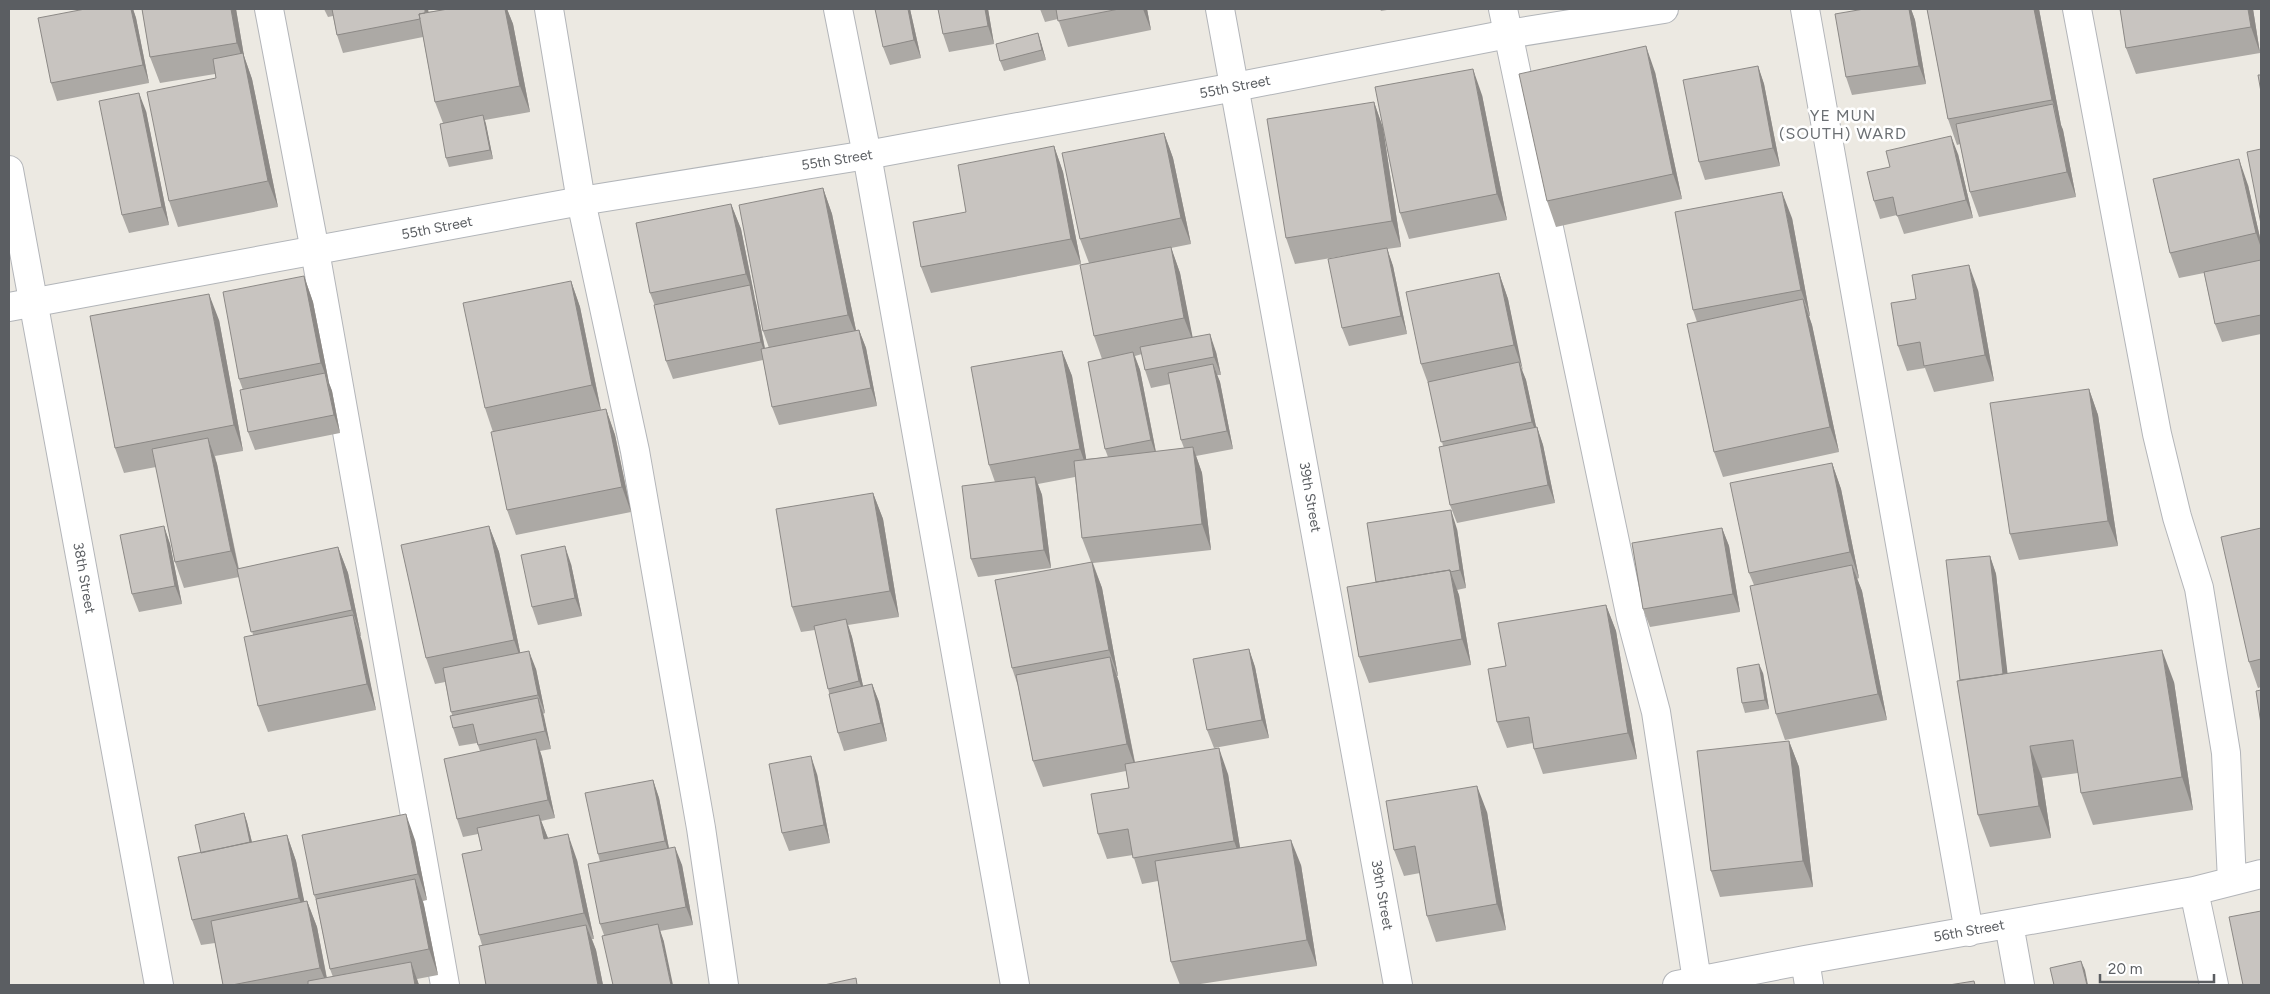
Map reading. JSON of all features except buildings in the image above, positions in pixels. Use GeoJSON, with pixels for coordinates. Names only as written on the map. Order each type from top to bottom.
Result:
{"type":"FeatureCollection","features":[{"type":"Feature","properties":{"kind":"street"},"geometry":{"type":"LineString","coordinates":[[269,9],[315,251],[445,985]]}},
{"type":"Feature","properties":{"kind":"street"},"geometry":{"type":"LineString","coordinates":[[548,9],[581,201],[634,451],[701,828],[724,985]]}},
{"type":"Feature","properties":{"kind":"street"},"geometry":{"type":"LineString","coordinates":[[838,9],[867,155],[1015,985]]}},
{"type":"Feature","properties":{"kind":"street","name":"39th Street"},"geometry":{"type":"LineString","coordinates":[[1220,9],[1398,985]]}},
{"type":"Feature","properties":{"kind":"street","name":"55th Street"},"geometry":{"type":"LineString","coordinates":[[21,305],[581,201],[867,155],[1235,88],[1505,21],[1664,9]]}},
{"type":"Feature","properties":{"kind":"street"},"geometry":{"type":"LineString","coordinates":[[1805,9],[1969,932]]}},
{"type":"Feature","properties":{"kind":"street"},"geometry":{"type":"LineString","coordinates":[[2078,9],[2158,434],[2177,517],[2199,588],[2226,753],[2232,880]]}},
{"type":"Feature","properties":{"kind":"street"},"geometry":{"type":"LineString","coordinates":[[1505,21],[1631,618],[1656,712],[1687,983]]}},
{"type":"Feature","properties":{"kind":"street","name":"38th Street"},"geometry":{"type":"LineString","coordinates":[[9,170],[21,305],[159,985]]}},
{"type":"Feature","properties":{"kind":"street","name":"56th Street"},"geometry":{"type":"LineString","coordinates":[[1687,983],[1807,973],[1969,932],[2194,890],[2261,874]]}},
{"type":"Feature","properties":{"kind":"street"},"geometry":{"type":"LineString","coordinates":[[2194,890],[2214,985]]}},
{"type":"Feature","properties":{"kind":"street"},"geometry":{"type":"LineString","coordinates":[[2009,924],[2020,985]]}},
{"type":"Feature","properties":{"kind":"district","name":"YE MUN (SOUTH) WARD"},"geometry":{"type":"Point","coordinates":[1843,124]}}]}
